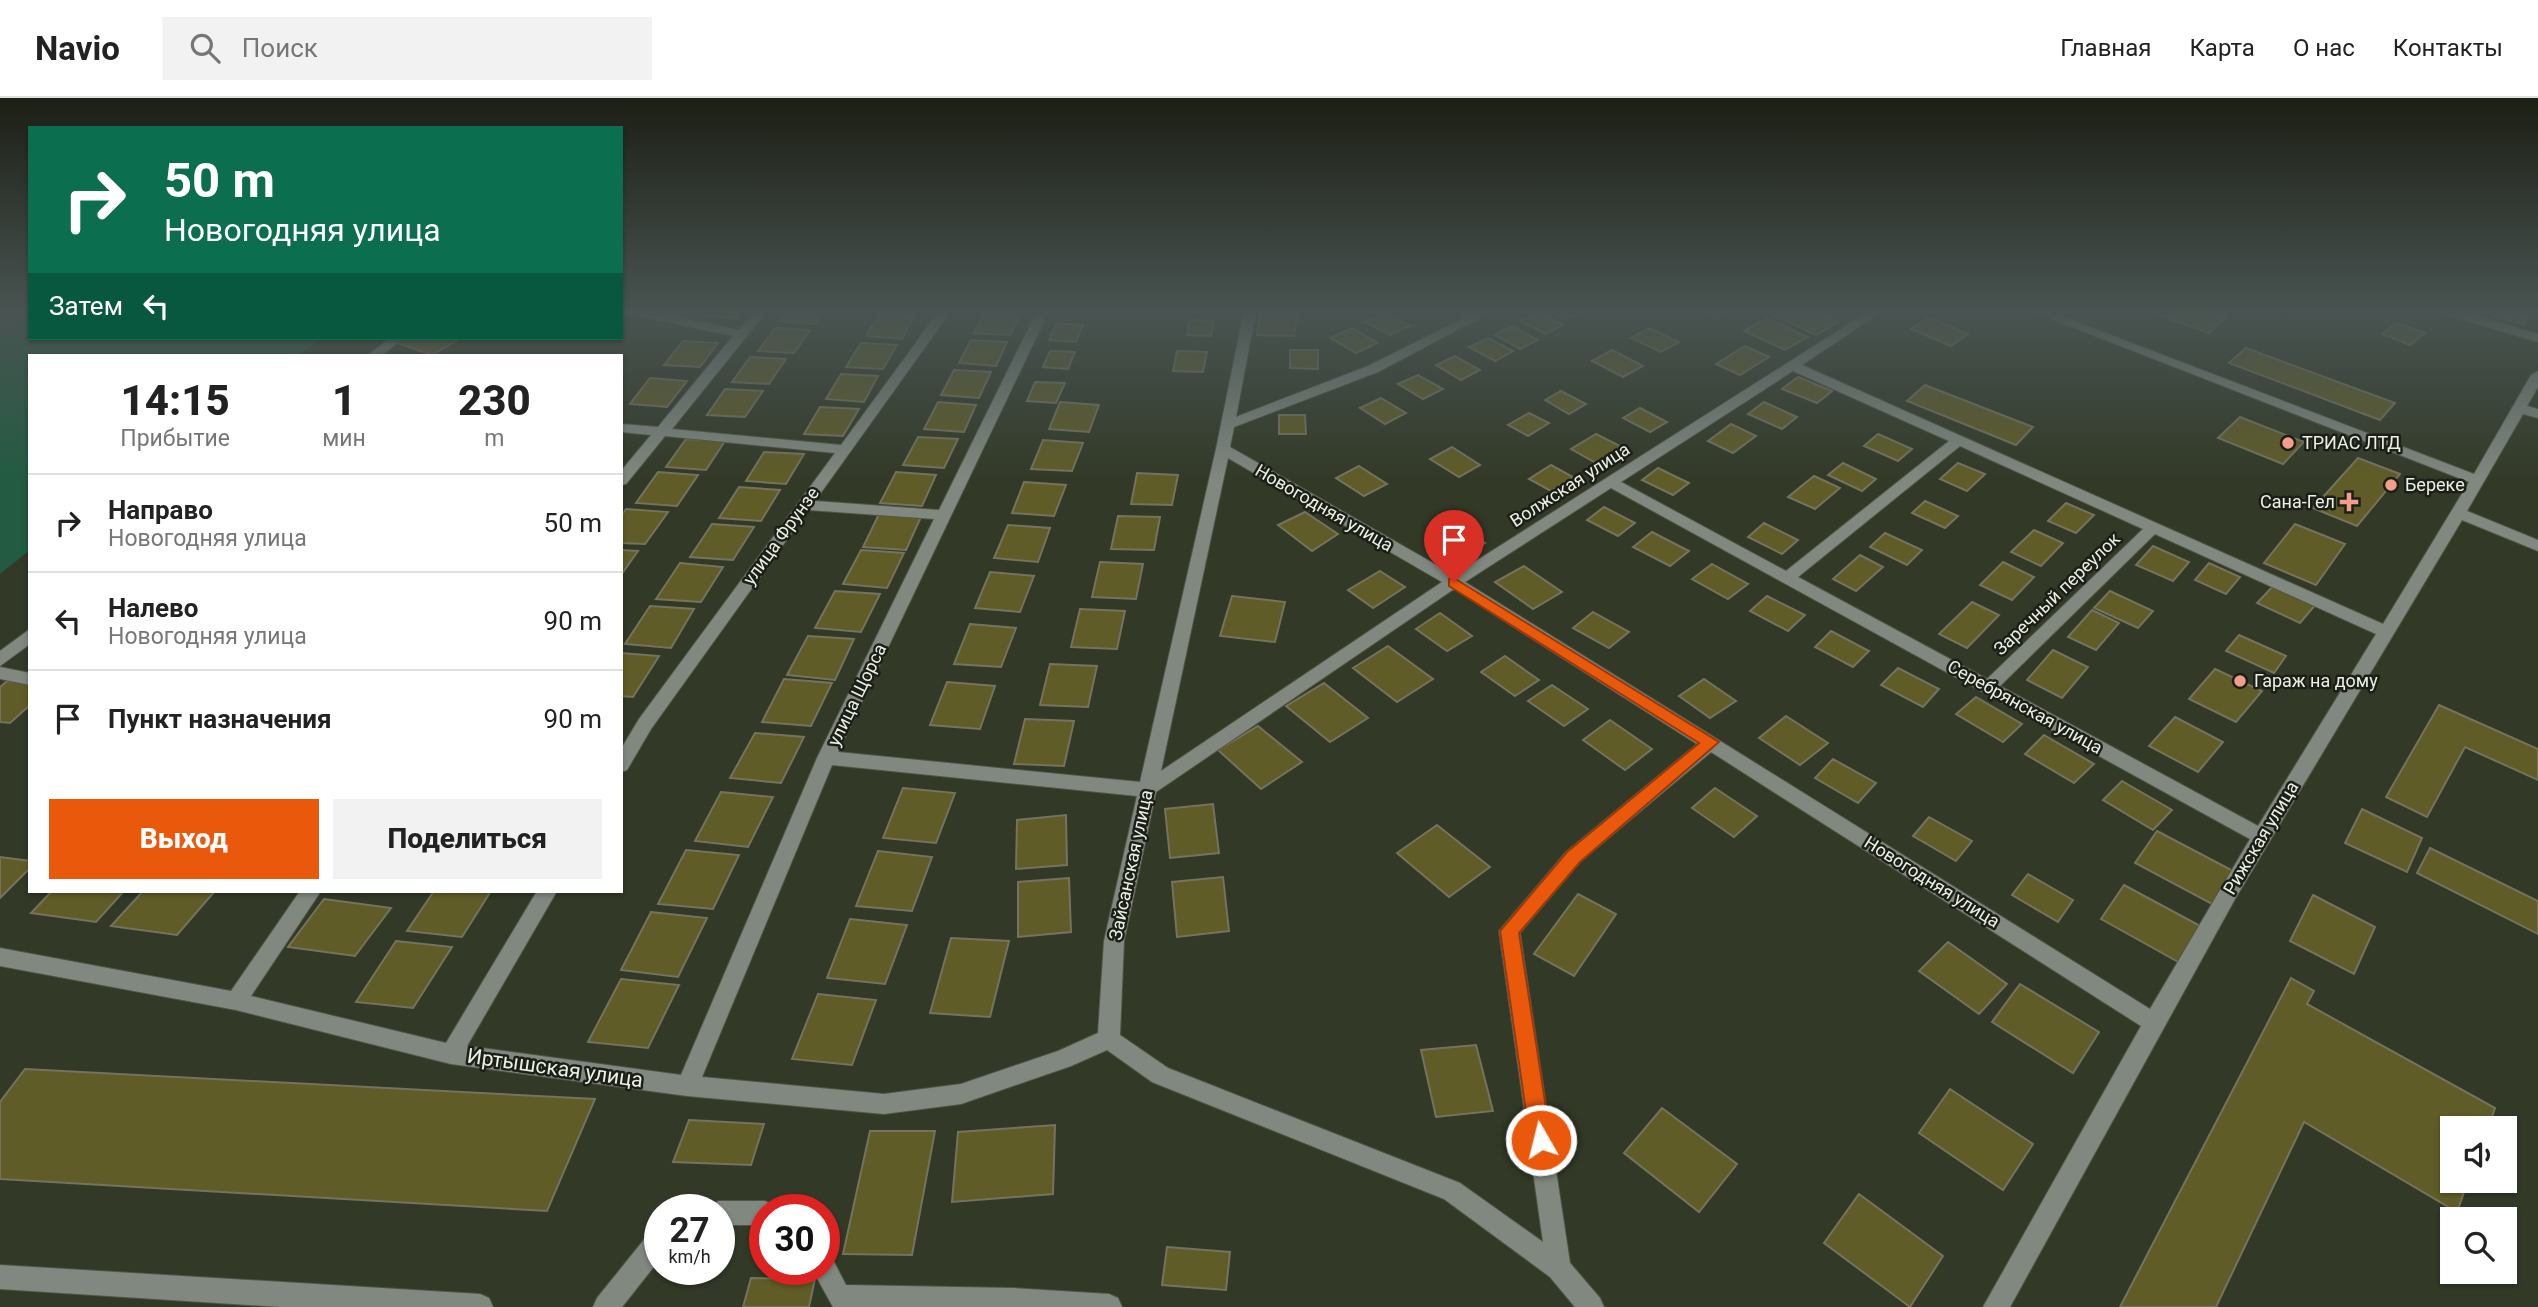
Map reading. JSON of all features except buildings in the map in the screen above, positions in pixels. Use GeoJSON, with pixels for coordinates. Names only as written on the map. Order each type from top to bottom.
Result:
{"type":"FeatureCollection","features":[{"type":"Feature","properties":{"kind":"street"},"geometry":{"type":"LineString","coordinates":[[623,479],[715,367]]}},
{"type":"Feature","properties":{"kind":"street","name":"улица Фрунзе"},"geometry":{"type":"LineString","coordinates":[[623,762],[645,724],[903,367]]}},
{"type":"Feature","properties":{"kind":"street","name":"улица Щорса"},"geometry":{"type":"LineString","coordinates":[[687,1086],[826,758],[1016,367]]}},
{"type":"Feature","properties":{"kind":"street","name":"Зайсанская улица"},"geometry":{"type":"LineString","coordinates":[[1109,1039],[1114,941],[1239,367]]}},
{"type":"Feature","properties":{"kind":"street"},"geometry":{"type":"LineString","coordinates":[[1227,425],[1376,367]]}},
{"type":"Feature","properties":{"kind":"street","name":"Волжская улица"},"geometry":{"type":"LineString","coordinates":[[1146,790],[1454,582],[1791,367]]}},
{"type":"Feature","properties":{"kind":"street"},"geometry":{"type":"LineString","coordinates":[[1796,367],[2384,631]]}},
{"type":"Feature","properties":{"kind":"street"},"geometry":{"type":"LineString","coordinates":[[2184,367],[2479,481]]}},
{"type":"Feature","properties":{"kind":"street","name":"Рижская улица"},"geometry":{"type":"LineString","coordinates":[[1996,1307],[2152,1022],[2384,631],[2479,481],[2529,411],[2538,375]]}},
{"type":"Feature","properties":{"kind":"street"},"geometry":{"type":"LineString","coordinates":[[623,428],[842,449]]}},
{"type":"Feature","properties":{"kind":"street"},"geometry":{"type":"LineString","coordinates":[[1787,578],[1959,440]]}},
{"type":"Feature","properties":{"kind":"street","name":"Новогодняя улица"},"geometry":{"type":"LineString","coordinates":[[1223,449],[1454,582],[2152,1022]]}},
{"type":"Feature","properties":{"kind":"street","name":"Серебрянская улица"},"geometry":{"type":"LineString","coordinates":[[1611,482],[2262,837]]}},
{"type":"Feature","properties":{"kind":"street"},"geometry":{"type":"LineString","coordinates":[[804,505],[944,515]]}},
{"type":"Feature","properties":{"kind":"street"},"geometry":{"type":"LineString","coordinates":[[2458,513],[2538,546]]}},
{"type":"Feature","properties":{"kind":"street","name":"Заречный переулок"},"geometry":{"type":"LineString","coordinates":[[1989,687],[2153,528]]}},
{"type":"Feature","properties":{"kind":"street"},"geometry":{"type":"LineString","coordinates":[[0,660],[28,637]]}},
{"type":"Feature","properties":{"kind":"street"},"geometry":{"type":"LineString","coordinates":[[0,673],[28,679]]}},
{"type":"Feature","properties":{"kind":"street"},"geometry":{"type":"LineString","coordinates":[[1559,1268],[1509,931],[1573,857],[1711,742]]}},
{"type":"Feature","properties":{"kind":"street"},"geometry":{"type":"LineString","coordinates":[[826,758],[1146,790]]}},
{"type":"Feature","properties":{"kind":"street"},"geometry":{"type":"LineString","coordinates":[[236,1001],[310,893]]}},
{"type":"Feature","properties":{"kind":"street"},"geometry":{"type":"LineString","coordinates":[[451,1054],[546,893]]}},
{"type":"Feature","properties":{"kind":"street","name":"Иртышская улица"},"geometry":{"type":"LineString","coordinates":[[0,957],[236,1001],[451,1054],[687,1086],[884,1104],[961,1094],[1063,1059],[1109,1039]]}},
{"type":"Feature","properties":{"kind":"street"},"geometry":{"type":"LineString","coordinates":[[1109,1039],[1160,1075],[1452,1191],[1559,1268],[1591,1307]]}},
{"type":"Feature","properties":{"kind":"street"},"geometry":{"type":"LineString","coordinates":[[606,1307],[644,1259]]}},
{"type":"Feature","properties":{"kind":"street"},"geometry":{"type":"LineString","coordinates":[[0,1277],[480,1307]]}},
{"type":"Feature","properties":{"kind":"street"},"geometry":{"type":"LineString","coordinates":[[833,1285],[839,1297],[1013,1301],[1109,1307]]}},
{"type":"Feature","properties":{"kind":"shaded area"},"geometry":{"type":"Polygon","coordinates":[[[0,367],[28,367],[28,552],[0,574],[0,367]]]}},
{"type":"Feature","properties":{"kind":"place","name":"ТРИАС ЛТД"},"geometry":{"type":"Point","coordinates":[2288,443]}},
{"type":"Feature","properties":{"kind":"place","name":"Береке"},"geometry":{"type":"Point","coordinates":[2391,485]}},
{"type":"Feature","properties":{"kind":"place","name":"Сана-Гел"},"geometry":{"type":"Point","coordinates":[2349,502]}},
{"type":"Feature","properties":{"kind":"place","name":"Гараж на дому"},"geometry":{"type":"Point","coordinates":[2240,681]}},
{"type":"Feature","properties":{"kind":"route"},"geometry":{"type":"LineString","coordinates":[[1454,582],[1711,742],[1573,857],[1509,931],[1541,1140]]}}]}
